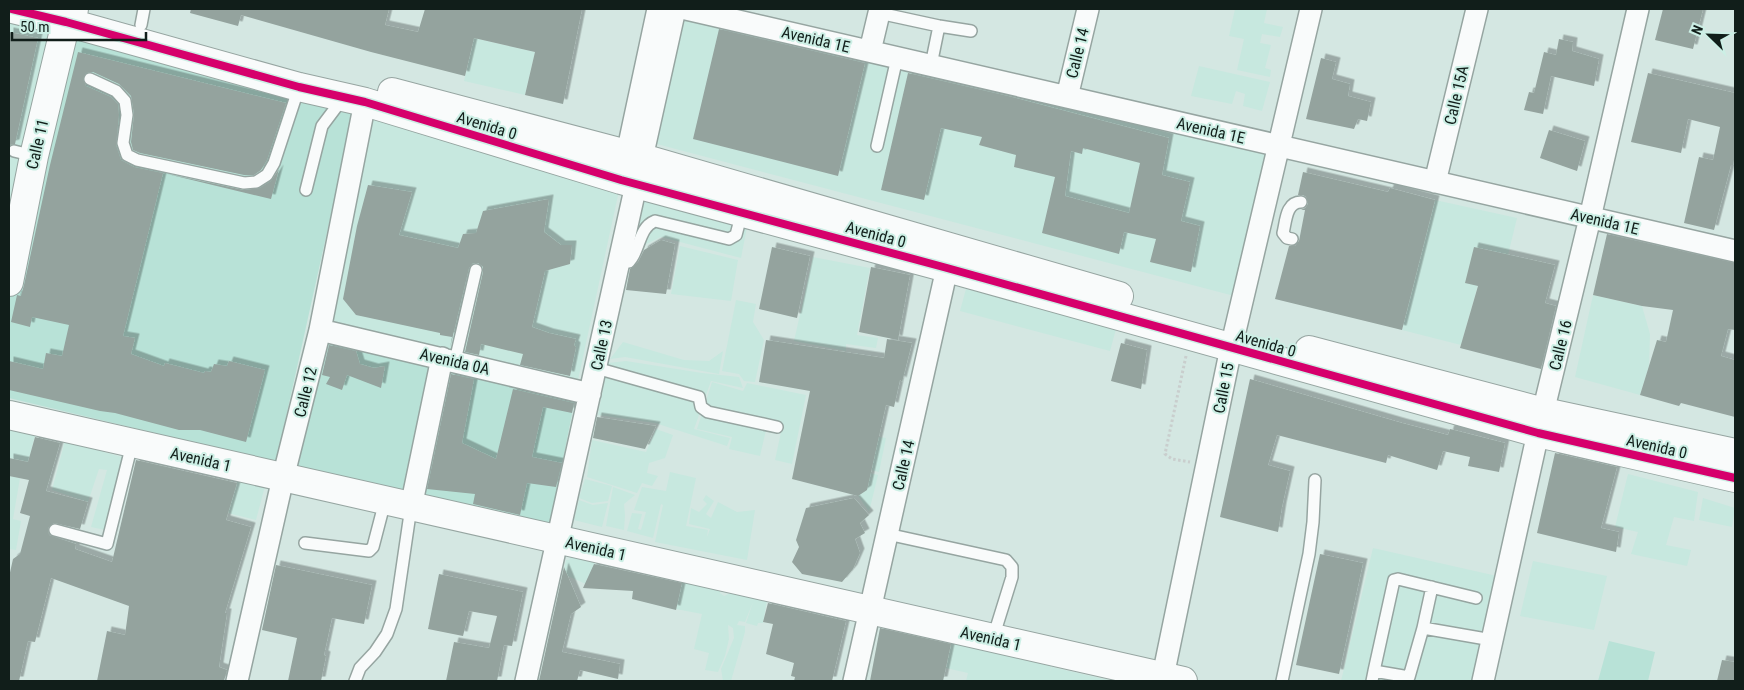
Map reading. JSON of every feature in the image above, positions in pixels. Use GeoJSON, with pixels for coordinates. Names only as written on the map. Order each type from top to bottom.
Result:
{"type":"FeatureCollection","features":[{"type":"Feature","properties":{"kind":"street","name":"Avenida 0"},"geometry":{"type":"LineString","coordinates":[[12,9],[143,17],[632,169],[742,212],[949,258],[1191,336],[1233,339]]}},
{"type":"Feature","properties":{"kind":"street","name":"Calle 13"},"geometry":{"type":"LineString","coordinates":[[526,681],[619,262],[658,9]]}},
{"type":"Feature","properties":{"kind":"street","name":"Calle 13"},"geometry":{"type":"LineString","coordinates":[[632,169],[675,9]]}},
{"type":"Feature","properties":{"kind":"street","name":"Avenida 1E"},"geometry":{"type":"LineString","coordinates":[[686,9],[1590,218],[1735,249]]}},
{"type":"Feature","properties":{"kind":"street","name":"Calle 14"},"geometry":{"type":"LineString","coordinates":[[1066,97],[1088,9]]}},
{"type":"Feature","properties":{"kind":"street","name":"Calle 15"},"geometry":{"type":"LineString","coordinates":[[1169,680],[1208,464],[1233,339],[1310,9]]}},
{"type":"Feature","properties":{"kind":"street","name":"Calle 15A"},"geometry":{"type":"LineString","coordinates":[[1435,182],[1477,9]]}},
{"type":"Feature","properties":{"kind":"street","name":"Calle 16"},"geometry":{"type":"LineString","coordinates":[[1483,681],[1638,9]]}},
{"type":"Feature","properties":{"kind":"street"},"geometry":{"type":"LineString","coordinates":[[870,52],[880,11]]}},
{"type":"Feature","properties":{"kind":"street","name":"Avenida 0"},"geometry":{"type":"LineString","coordinates":[[73,13],[299,86],[632,169],[1233,339],[1735,478]]}},
{"type":"Feature","properties":{"kind":"street","name":"Calle 11"},"geometry":{"type":"LineString","coordinates":[[9,282],[24,154],[73,13]]}},
{"type":"Feature","properties":{"kind":"street","name":"Calle 12"},"geometry":{"type":"LineString","coordinates":[[238,681],[283,478],[320,330],[354,99]]}},
{"type":"Feature","properties":{"kind":"street","name":"Calle 14"},"geometry":{"type":"LineString","coordinates":[[854,681],[949,258]]}},
{"type":"Feature","properties":{"kind":"street","name":"Avenida 0A"},"geometry":{"type":"LineString","coordinates":[[320,330],[590,394]]}},
{"type":"Feature","properties":{"kind":"street"},"geometry":{"type":"LineString","coordinates":[[411,507],[448,360]]}},
{"type":"Feature","properties":{"kind":"street","name":"Avenida 1"},"geometry":{"type":"LineString","coordinates":[[9,416],[870,610],[1169,680]]}},
{"type":"Feature","properties":{"kind":"street","name":"Avenida 0"},"geometry":{"type":"LineString","coordinates":[[1541,423],[1735,453]]}},
{"type":"Feature","properties":{"kind":"lane"},"geometry":{"type":"LineString","coordinates":[[880,11],[939,26],[971,31]]}},
{"type":"Feature","properties":{"kind":"lane"},"geometry":{"type":"LineString","coordinates":[[931,65],[939,26]]}},
{"type":"Feature","properties":{"kind":"lane"},"geometry":{"type":"LineString","coordinates":[[877,146],[897,58]]}},
{"type":"Feature","properties":{"kind":"lane"},"geometry":{"type":"LineString","coordinates":[[90,80],[116,91],[125,101],[127,115],[123,143],[127,155],[137,160],[244,183],[256,182],[267,175],[274,163],[299,86]]}},
{"type":"Feature","properties":{"kind":"lane"},"geometry":{"type":"LineString","coordinates":[[306,190],[322,126],[354,99]]}},
{"type":"Feature","properties":{"kind":"lane"},"geometry":{"type":"LineString","coordinates":[[1292,239],[1287,238],[1283,233],[1286,219],[1290,206],[1295,202],[1301,202]]}},
{"type":"Feature","properties":{"kind":"lane"},"geometry":{"type":"LineString","coordinates":[[619,262],[629,262],[649,223],[654,221],[729,239],[736,235],[742,212]]}},
{"type":"Feature","properties":{"kind":"lane"},"geometry":{"type":"LineString","coordinates":[[1263,214],[1286,219]]}},
{"type":"Feature","properties":{"kind":"lane"},"geometry":{"type":"LineString","coordinates":[[448,360],[476,270]]}},
{"type":"Feature","properties":{"kind":"lane"},"geometry":{"type":"LineString","coordinates":[[596,368],[699,398],[701,406],[708,412],[777,427]]}},
{"type":"Feature","properties":{"kind":"lane"},"geometry":{"type":"LineString","coordinates":[[55,530],[107,544],[132,444]]}},
{"type":"Feature","properties":{"kind":"lane"},"geometry":{"type":"LineString","coordinates":[[1282,681],[1309,554],[1315,480]]}},
{"type":"Feature","properties":{"kind":"lane"},"geometry":{"type":"LineString","coordinates":[[305,543],[369,551],[373,547],[385,501]]}},
{"type":"Feature","properties":{"kind":"lane"},"geometry":{"type":"LineString","coordinates":[[356,681],[360,668],[388,634],[396,609],[411,507]]}},
{"type":"Feature","properties":{"kind":"lane"},"geometry":{"type":"LineString","coordinates":[[887,534],[1006,560],[1012,567],[1012,576],[993,638]]}},
{"type":"Feature","properties":{"kind":"lane"},"geometry":{"type":"LineString","coordinates":[[1432,587],[1409,677],[1373,676],[1394,580],[1398,578],[1476,598]]}},
{"type":"Feature","properties":{"kind":"lane"},"geometry":{"type":"LineString","coordinates":[[1423,628],[1492,640]]}},
{"type":"Feature","properties":{"kind":"path"},"geometry":{"type":"LineString","coordinates":[[1191,336],[1165,454],[1172,459],[1208,464]]}},
{"type":"Feature","properties":{"kind":"shaded area"},"geometry":{"type":"Polygon","coordinates":[[[1235,9],[1267,9],[1264,23],[1283,27],[1280,37],[1262,34],[1260,43],[1271,45],[1265,68],[1271,70],[1270,77],[1237,70],[1244,39],[1229,36],[1235,9]]]}},
{"type":"Feature","properties":{"kind":"shaded area"},"geometry":{"type":"Polygon","coordinates":[[[682,15],[1269,153],[1238,297],[653,143],[682,15]]]}},
{"type":"Feature","properties":{"kind":"shaded area"},"geometry":{"type":"Polygon","coordinates":[[[9,21],[49,31],[9,220],[9,21]]]}},
{"type":"Feature","properties":{"kind":"shaded area"},"geometry":{"type":"Polygon","coordinates":[[[72,32],[355,106],[276,462],[9,398],[9,300],[72,32]]]}},
{"type":"Feature","properties":{"kind":"shaded area"},"geometry":{"type":"Polygon","coordinates":[[[474,38],[535,52],[525,95],[464,81],[474,38]]]}},
{"type":"Feature","properties":{"kind":"shaded area"},"geometry":{"type":"Polygon","coordinates":[[[1199,66],[1270,82],[1262,111],[1243,106],[1245,94],[1236,91],[1232,104],[1191,96],[1199,66]]]}},
{"type":"Feature","properties":{"kind":"shaded area"},"geometry":{"type":"Polygon","coordinates":[[[368,118],[620,186],[578,380],[320,322],[368,118]]]}},
{"type":"Feature","properties":{"kind":"shaded area"},"geometry":{"type":"Polygon","coordinates":[[[636,190],[749,217],[741,258],[661,237],[621,256],[636,190]]]}},
{"type":"Feature","properties":{"kind":"shaded area"},"geometry":{"type":"Polygon","coordinates":[[[1435,200],[1517,218],[1508,255],[1484,249],[1478,285],[1461,345],[1402,330],[1435,200]]]}},
{"type":"Feature","properties":{"kind":"shaded area"},"geometry":{"type":"Polygon","coordinates":[[[680,246],[738,260],[731,301],[671,294],[680,246]]]}},
{"type":"Feature","properties":{"kind":"shaded area"},"geometry":{"type":"Polygon","coordinates":[[[813,257],[870,268],[857,335],[878,338],[876,348],[846,344],[846,351],[794,341],[813,257]]]}},
{"type":"Feature","properties":{"kind":"shaded area"},"geometry":{"type":"Polygon","coordinates":[[[966,289],[1116,329],[1110,351],[960,311],[966,289]]]}},
{"type":"Feature","properties":{"kind":"shaded area"},"geometry":{"type":"Polygon","coordinates":[[[1593,295],[1642,306],[1650,334],[1649,366],[1640,395],[1575,377],[1593,295]]]}},
{"type":"Feature","properties":{"kind":"shaded area"},"geometry":{"type":"Polygon","coordinates":[[[736,300],[756,304],[753,322],[764,340],[755,382],[744,381],[739,374],[722,371],[736,300]]]}},
{"type":"Feature","properties":{"kind":"shaded area"},"geometry":{"type":"Polygon","coordinates":[[[319,336],[436,364],[409,496],[288,470],[319,336]]]}},
{"type":"Feature","properties":{"kind":"shaded area"},"geometry":{"type":"Polygon","coordinates":[[[623,342],[684,360],[709,361],[723,351],[719,374],[625,357],[610,359],[623,342]]]}},
{"type":"Feature","properties":{"kind":"shaded area"},"geometry":{"type":"Polygon","coordinates":[[[626,361],[739,377],[743,388],[711,381],[694,429],[730,438],[727,446],[655,423],[598,415],[608,363],[626,361]]]}},
{"type":"Feature","properties":{"kind":"shaded area"},"geometry":{"type":"Polygon","coordinates":[[[447,362],[576,394],[550,525],[419,498],[447,362]]]}},
{"type":"Feature","properties":{"kind":"shaded area"},"geometry":{"type":"Polygon","coordinates":[[[712,382],[743,391],[747,383],[806,395],[792,464],[775,460],[781,432],[766,430],[760,456],[729,449],[732,437],[697,429],[712,382]]]}},
{"type":"Feature","properties":{"kind":"shaded area"},"geometry":{"type":"Polygon","coordinates":[[[9,425],[36,432],[28,462],[9,458],[9,425]]]}},
{"type":"Feature","properties":{"kind":"shaded area"},"geometry":{"type":"Polygon","coordinates":[[[656,429],[673,435],[665,458],[649,463],[647,473],[658,476],[652,486],[642,483],[637,493],[587,477],[592,440],[646,452],[656,429]]]}},
{"type":"Feature","properties":{"kind":"shaded area"},"geometry":{"type":"Polygon","coordinates":[[[847,432],[886,438],[879,472],[842,463],[847,432]]]}},
{"type":"Feature","properties":{"kind":"shaded area"},"geometry":{"type":"Polygon","coordinates":[[[66,437],[105,447],[104,452],[125,458],[105,530],[91,527],[107,470],[99,469],[88,502],[52,490],[66,437]]]}},
{"type":"Feature","properties":{"kind":"shaded area"},"geometry":{"type":"Polygon","coordinates":[[[841,466],[878,475],[869,512],[857,494],[841,466]]]}},
{"type":"Feature","properties":{"kind":"shaded area"},"geometry":{"type":"Polygon","coordinates":[[[670,472],[696,478],[686,526],[708,530],[707,537],[710,529],[689,524],[691,508],[699,512],[707,504],[703,500],[706,495],[714,501],[706,514],[711,518],[718,502],[737,512],[755,510],[747,560],[655,542],[663,505],[661,504],[653,538],[627,531],[632,513],[642,514],[638,529],[641,530],[646,512],[634,510],[642,487],[666,491],[670,472]]]}},
{"type":"Feature","properties":{"kind":"shaded area"},"geometry":{"type":"Polygon","coordinates":[[[1628,474],[1698,492],[1694,521],[1674,517],[1666,545],[1691,550],[1687,566],[1631,554],[1638,532],[1615,527],[1628,474]]]}},
{"type":"Feature","properties":{"kind":"shaded area"},"geometry":{"type":"Polygon","coordinates":[[[9,476],[20,478],[13,519],[21,521],[16,550],[9,549],[9,476]]]}},
{"type":"Feature","properties":{"kind":"shaded area"},"geometry":{"type":"Polygon","coordinates":[[[238,479],[265,486],[256,520],[228,513],[238,479]]]}},
{"type":"Feature","properties":{"kind":"shaded area"},"geometry":{"type":"Polygon","coordinates":[[[585,479],[612,486],[608,501],[592,503],[579,498],[585,479]]]}},
{"type":"Feature","properties":{"kind":"shaded area"},"geometry":{"type":"Polygon","coordinates":[[[613,487],[635,495],[624,504],[624,530],[606,526],[613,487]]]}},
{"type":"Feature","properties":{"kind":"shaded area"},"geometry":{"type":"Polygon","coordinates":[[[1703,498],[1735,508],[1732,527],[1699,520],[1703,498]]]}},
{"type":"Feature","properties":{"kind":"shaded area"},"geometry":{"type":"Polygon","coordinates":[[[579,500],[593,505],[608,503],[602,527],[574,520],[579,500]]]}},
{"type":"Feature","properties":{"kind":"shaded area"},"geometry":{"type":"Polygon","coordinates":[[[1373,548],[1497,576],[1471,681],[1341,681],[1373,548]]]}},
{"type":"Feature","properties":{"kind":"shaded area"},"geometry":{"type":"Polygon","coordinates":[[[574,552],[596,560],[586,584],[563,574],[566,560],[569,560],[574,552]]]}},
{"type":"Feature","properties":{"kind":"shaded area"},"geometry":{"type":"Polygon","coordinates":[[[1533,561],[1607,576],[1594,630],[1520,616],[1533,561]]]}},
{"type":"Feature","properties":{"kind":"shaded area"},"geometry":{"type":"Polygon","coordinates":[[[682,582],[720,590],[720,593],[724,596],[731,593],[767,600],[763,623],[758,623],[757,626],[746,623],[753,602],[745,622],[739,621],[737,625],[745,626],[745,632],[731,681],[723,681],[721,669],[734,638],[733,628],[728,625],[729,639],[725,656],[718,672],[705,670],[709,653],[694,649],[702,614],[676,609],[682,582]]]}},
{"type":"Feature","properties":{"kind":"shaded area"},"geometry":{"type":"Polygon","coordinates":[[[952,639],[1052,664],[1050,671],[1052,667],[1112,681],[966,681],[968,673],[946,668],[952,639]]]}},
{"type":"Feature","properties":{"kind":"shaded area"},"geometry":{"type":"Polygon","coordinates":[[[1609,641],[1655,652],[1648,681],[1598,681],[1609,641]]]}},
{"type":"Feature","properties":{"kind":"building"},"geometry":{"type":"Polygon","coordinates":[[[191,9],[389,9],[385,25],[418,32],[425,9],[582,9],[563,104],[525,95],[535,52],[474,38],[465,76],[371,52],[241,15],[238,26],[190,13],[191,9]]]}},
{"type":"Feature","properties":{"kind":"building"},"geometry":{"type":"Polygon","coordinates":[[[1663,9],[1703,9],[1693,49],[1655,40],[1663,9]]]}},
{"type":"Feature","properties":{"kind":"building"},"geometry":{"type":"Polygon","coordinates":[[[719,29],[865,63],[838,176],[693,139],[719,29]]]}},
{"type":"Feature","properties":{"kind":"building"},"geometry":{"type":"Polygon","coordinates":[[[9,32],[38,38],[15,144],[10,145],[9,144],[9,32]]]}},
{"type":"Feature","properties":{"kind":"building"},"geometry":{"type":"Polygon","coordinates":[[[1559,39],[1573,42],[1572,51],[1599,59],[1594,86],[1551,76],[1543,114],[1524,110],[1529,92],[1534,93],[1544,52],[1556,55],[1559,39]]]}},
{"type":"Feature","properties":{"kind":"building"},"geometry":{"type":"Polygon","coordinates":[[[78,52],[286,103],[267,160],[261,170],[254,175],[244,175],[133,150],[131,142],[134,114],[131,96],[119,84],[93,72],[86,73],[83,79],[86,86],[111,97],[118,104],[119,115],[116,145],[121,160],[134,167],[163,173],[123,336],[135,338],[131,354],[164,366],[165,363],[204,373],[205,371],[211,372],[214,364],[227,366],[229,361],[265,370],[246,442],[200,430],[179,430],[115,413],[9,390],[9,361],[43,369],[46,353],[62,356],[69,325],[32,317],[30,327],[11,322],[17,295],[21,296],[24,285],[50,165],[78,52]]]}},
{"type":"Feature","properties":{"kind":"building"},"geometry":{"type":"Polygon","coordinates":[[[1321,58],[1336,62],[1332,79],[1350,84],[1348,96],[1371,102],[1367,121],[1358,119],[1354,129],[1306,119],[1321,58]]]}},
{"type":"Feature","properties":{"kind":"building"},"geometry":{"type":"Polygon","coordinates":[[[908,73],[1008,96],[1169,138],[1162,175],[1190,182],[1181,221],[1200,226],[1191,272],[1150,262],[1156,239],[1124,232],[1119,254],[1042,233],[1055,177],[1014,167],[1016,155],[979,145],[982,137],[941,128],[924,200],[881,190],[908,73]],[[1083,148],[1082,154],[1071,151],[1065,196],[1129,213],[1140,163],[1083,148]]]}},
{"type":"Feature","properties":{"kind":"building"},"geometry":{"type":"Polygon","coordinates":[[[1648,73],[1735,93],[1735,154],[1714,230],[1684,223],[1699,157],[1713,160],[1720,127],[1688,119],[1681,153],[1631,142],[1648,73]]]}},
{"type":"Feature","properties":{"kind":"building"},"geometry":{"type":"Polygon","coordinates":[[[1549,130],[1585,141],[1577,171],[1540,158],[1549,130]]]}},
{"type":"Feature","properties":{"kind":"building"},"geometry":{"type":"Polygon","coordinates":[[[279,169],[271,199],[165,173],[244,190],[260,188],[271,181],[279,169]]]}},
{"type":"Feature","properties":{"kind":"building"},"geometry":{"type":"Polygon","coordinates":[[[1303,172],[1388,192],[1390,188],[1435,200],[1402,330],[1275,299],[1289,246],[1295,246],[1299,241],[1305,210],[1301,210],[1308,204],[1306,197],[1298,195],[1303,172]]]}},
{"type":"Feature","properties":{"kind":"building"},"geometry":{"type":"Polygon","coordinates":[[[368,185],[412,192],[399,235],[458,248],[463,234],[476,233],[483,211],[549,199],[544,232],[561,245],[572,245],[570,264],[545,271],[532,327],[576,339],[570,376],[520,365],[523,354],[481,344],[479,355],[465,352],[483,272],[483,267],[478,263],[473,263],[469,268],[450,348],[452,337],[356,315],[343,299],[357,226],[368,185]]]}},
{"type":"Feature","properties":{"kind":"building"},"geometry":{"type":"Polygon","coordinates":[[[1607,234],[1735,263],[1735,330],[1728,329],[1721,356],[1735,360],[1735,417],[1681,403],[1679,406],[1640,395],[1657,340],[1666,342],[1673,310],[1642,306],[1593,295],[1607,234]]]}},
{"type":"Feature","properties":{"kind":"building"},"geometry":{"type":"Polygon","coordinates":[[[661,240],[675,244],[666,294],[626,290],[630,269],[638,262],[644,250],[661,240]]]}},
{"type":"Feature","properties":{"kind":"building"},"geometry":{"type":"Polygon","coordinates":[[[772,247],[810,256],[797,318],[759,309],[772,247]]]}},
{"type":"Feature","properties":{"kind":"building"},"geometry":{"type":"Polygon","coordinates":[[[1474,247],[1555,265],[1545,303],[1556,306],[1541,369],[1460,348],[1478,286],[1465,283],[1474,247]]]}},
{"type":"Feature","properties":{"kind":"building"},"geometry":{"type":"Polygon","coordinates":[[[871,267],[910,275],[898,340],[859,332],[871,267]]]}},
{"type":"Feature","properties":{"kind":"building"},"geometry":{"type":"Polygon","coordinates":[[[887,339],[912,343],[902,382],[900,380],[894,407],[886,405],[867,490],[858,496],[792,479],[810,391],[759,382],[766,340],[884,358],[887,339]]]}},
{"type":"Feature","properties":{"kind":"building"},"geometry":{"type":"Polygon","coordinates":[[[1121,343],[1147,350],[1141,389],[1111,381],[1121,343]]]}},
{"type":"Feature","properties":{"kind":"building"},"geometry":{"type":"Polygon","coordinates":[[[329,345],[356,351],[360,364],[374,368],[385,366],[381,388],[347,375],[342,390],[326,384],[330,377],[322,375],[329,345]]]}},
{"type":"Feature","properties":{"kind":"building"},"geometry":{"type":"Polygon","coordinates":[[[451,374],[474,379],[462,443],[496,459],[513,389],[574,403],[572,413],[543,407],[532,457],[562,463],[556,487],[527,483],[520,515],[473,504],[475,494],[427,489],[451,374]]]}},
{"type":"Feature","properties":{"kind":"building"},"geometry":{"type":"Polygon","coordinates":[[[1250,379],[1448,435],[1450,429],[1505,443],[1499,472],[1468,466],[1470,457],[1443,451],[1437,470],[1388,455],[1386,463],[1277,435],[1268,465],[1290,471],[1278,532],[1220,517],[1250,379]]]}},
{"type":"Feature","properties":{"kind":"building"},"geometry":{"type":"Polygon","coordinates":[[[597,417],[656,426],[645,449],[593,438],[597,417]]]}},
{"type":"Feature","properties":{"kind":"building"},"geometry":{"type":"Polygon","coordinates":[[[35,437],[60,443],[46,491],[88,502],[80,529],[54,523],[48,528],[49,535],[76,544],[75,549],[112,562],[136,460],[237,483],[226,520],[251,527],[225,613],[227,613],[219,667],[227,670],[224,681],[97,681],[107,631],[125,635],[129,606],[51,578],[35,642],[28,641],[19,681],[9,681],[9,577],[13,559],[20,554],[30,516],[20,513],[29,480],[9,476],[9,458],[28,462],[35,437]]]}},
{"type":"Feature","properties":{"kind":"building"},"geometry":{"type":"Polygon","coordinates":[[[1555,453],[1617,467],[1601,528],[1619,532],[1616,552],[1537,533],[1555,453]]]}},
{"type":"Feature","properties":{"kind":"building"},"geometry":{"type":"Polygon","coordinates":[[[854,498],[869,515],[860,523],[865,533],[855,539],[860,553],[853,569],[842,582],[802,574],[792,562],[799,547],[796,540],[806,508],[854,498]]]}},
{"type":"Feature","properties":{"kind":"building"},"geometry":{"type":"Polygon","coordinates":[[[1320,554],[1363,563],[1339,674],[1296,665],[1320,554]]]}},
{"type":"Feature","properties":{"kind":"building"},"geometry":{"type":"Polygon","coordinates":[[[594,564],[682,583],[676,610],[632,599],[633,591],[583,588],[594,564]]]}},
{"type":"Feature","properties":{"kind":"building"},"geometry":{"type":"Polygon","coordinates":[[[276,565],[372,585],[364,624],[332,618],[324,655],[326,656],[321,681],[288,681],[297,638],[262,630],[276,565]]]}},
{"type":"Feature","properties":{"kind":"building"},"geometry":{"type":"Polygon","coordinates":[[[564,567],[581,607],[571,614],[562,652],[620,664],[618,679],[580,670],[577,681],[539,681],[564,567]]]}},
{"type":"Feature","properties":{"kind":"building"},"geometry":{"type":"Polygon","coordinates":[[[439,574],[523,592],[512,646],[504,645],[497,681],[446,681],[454,642],[489,648],[497,616],[469,611],[463,636],[428,629],[439,574]]]}},
{"type":"Feature","properties":{"kind":"building"},"geometry":{"type":"Polygon","coordinates":[[[768,603],[846,621],[832,681],[794,681],[795,677],[791,676],[794,663],[766,654],[773,624],[763,622],[768,603]]]}},
{"type":"Feature","properties":{"kind":"building"},"geometry":{"type":"Polygon","coordinates":[[[880,628],[951,644],[943,681],[870,681],[880,628]]]}},
{"type":"Feature","properties":{"kind":"building"},"geometry":{"type":"Polygon","coordinates":[[[1722,660],[1735,662],[1735,681],[1717,681],[1722,660]]]}},
{"type":"Feature","properties":{"kind":"cycle path"},"geometry":{"type":"LineString","coordinates":[[12,9],[66,22],[299,87],[365,102],[621,180],[947,268],[1538,433],[1735,478]]}}]}
